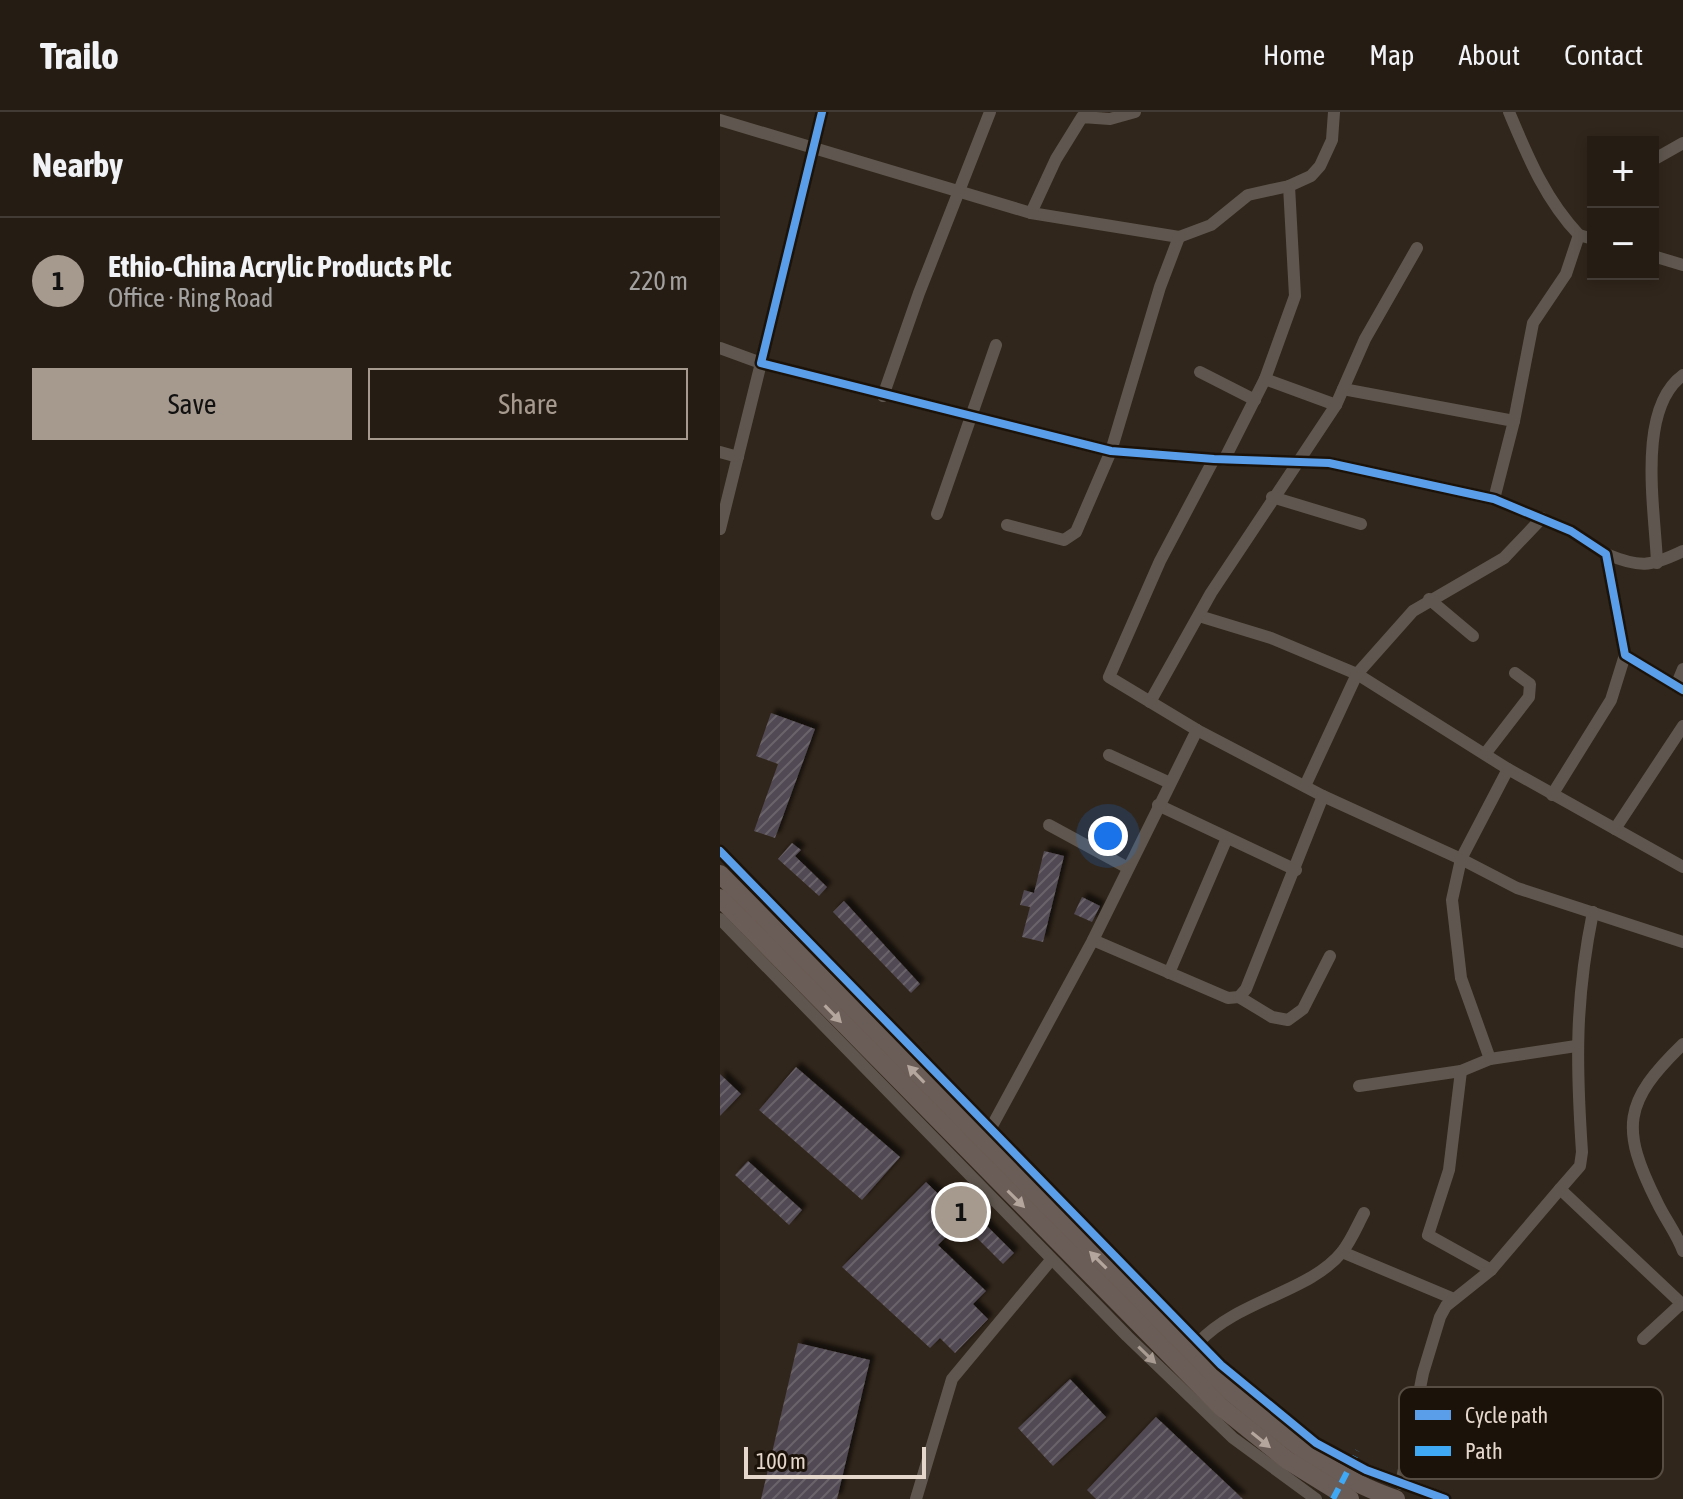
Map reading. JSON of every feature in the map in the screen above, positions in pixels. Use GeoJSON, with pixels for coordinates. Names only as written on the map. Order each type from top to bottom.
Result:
{"type":"FeatureCollection","features":[{"type":"Feature","properties":{"kind":"highway"},"geometry":{"type":"LineString","coordinates":[[720,874],[1226,1388],[1306,1454],[1340,1474],[1398,1491]]}},
{"type":"Feature","properties":{"kind":"highway"},"geometry":{"type":"LineString","coordinates":[[720,898],[1221,1407],[1287,1460],[1350,1499]]}},
{"type":"Feature","properties":{"kind":"street"},"geometry":{"type":"LineString","coordinates":[[720,529],[822,112]]}},
{"type":"Feature","properties":{"kind":"street"},"geometry":{"type":"LineString","coordinates":[[883,396],[919,293],[990,112]]}},
{"type":"Feature","properties":{"kind":"street"},"geometry":{"type":"LineString","coordinates":[[1031,213],[1056,159],[1082,117],[1110,119],[1135,112]]}},
{"type":"Feature","properties":{"kind":"street"},"geometry":{"type":"LineString","coordinates":[[720,120],[1031,213],[1179,237],[1211,225],[1248,195],[1289,186],[1311,176],[1320,166],[1332,140],[1334,112]]}},
{"type":"Feature","properties":{"kind":"street"},"geometry":{"type":"LineString","coordinates":[[1509,112],[1537,178],[1557,211],[1579,235],[1587,237]]}},
{"type":"Feature","properties":{"kind":"street"},"geometry":{"type":"LineString","coordinates":[[1659,157],[1683,143]]}},
{"type":"Feature","properties":{"kind":"street"},"geometry":{"type":"LineString","coordinates":[[1289,186],[1295,296],[1265,379],[1160,561],[1109,676],[1197,730],[1323,796],[1517,888],[1683,942]]}},
{"type":"Feature","properties":{"kind":"street"},"geometry":{"type":"LineString","coordinates":[[1494,499],[1514,421],[1533,323],[1566,274],[1579,235]]}},
{"type":"Feature","properties":{"kind":"street"},"geometry":{"type":"LineString","coordinates":[[1007,525],[1069,540],[1111,451],[1160,287],[1179,237]]}},
{"type":"Feature","properties":{"kind":"street"},"geometry":{"type":"LineString","coordinates":[[1150,702],[1272,497],[1336,405],[1365,339],[1417,248]]}},
{"type":"Feature","properties":{"kind":"street"},"geometry":{"type":"LineString","coordinates":[[1659,258],[1683,265]]}},
{"type":"Feature","properties":{"kind":"street"},"geometry":{"type":"LineString","coordinates":[[937,514],[996,345]]}},
{"type":"Feature","properties":{"kind":"street"},"geometry":{"type":"LineString","coordinates":[[720,348],[761,363],[883,396],[1111,451],[1219,460],[1329,463],[1494,499],[1542,518],[1587,540],[1606,554],[1631,564],[1657,563],[1683,551]]}},
{"type":"Feature","properties":{"kind":"street"},"geometry":{"type":"LineString","coordinates":[[1200,372],[1255,400]]}},
{"type":"Feature","properties":{"kind":"street"},"geometry":{"type":"LineString","coordinates":[[1657,563],[1653,427],[1663,395],[1683,375]]}},
{"type":"Feature","properties":{"kind":"street"},"geometry":{"type":"LineString","coordinates":[[1265,379],[1336,405]]}},
{"type":"Feature","properties":{"kind":"street"},"geometry":{"type":"LineString","coordinates":[[1343,389],[1514,421]]}},
{"type":"Feature","properties":{"kind":"street"},"geometry":{"type":"LineString","coordinates":[[720,452],[738,457]]}},
{"type":"Feature","properties":{"kind":"street"},"geometry":{"type":"LineString","coordinates":[[1272,497],[1361,524]]}},
{"type":"Feature","properties":{"kind":"street"},"geometry":{"type":"LineString","coordinates":[[1305,786],[1357,674],[1413,611],[1504,558],[1542,518]]}},
{"type":"Feature","properties":{"kind":"street"},"geometry":{"type":"LineString","coordinates":[[1552,795],[1611,700],[1625,655],[1606,554]]}},
{"type":"Feature","properties":{"kind":"street"},"geometry":{"type":"LineString","coordinates":[[1429,599],[1473,636]]}},
{"type":"Feature","properties":{"kind":"street"},"geometry":{"type":"LineString","coordinates":[[1199,616],[1271,638],[1357,674],[1508,769],[1683,867]]}},
{"type":"Feature","properties":{"kind":"street"},"geometry":{"type":"LineString","coordinates":[[1625,655],[1680,688],[1683,669]]}},
{"type":"Feature","properties":{"kind":"street"},"geometry":{"type":"LineString","coordinates":[[1485,754],[1529,697],[1530,684],[1515,673]]}},
{"type":"Feature","properties":{"kind":"street"},"geometry":{"type":"LineString","coordinates":[[1615,829],[1683,726]]}},
{"type":"Feature","properties":{"kind":"street"},"geometry":{"type":"LineString","coordinates":[[992,1126],[1093,940],[1197,730]]}},
{"type":"Feature","properties":{"kind":"street"},"geometry":{"type":"LineString","coordinates":[[1109,755],[1170,783]]}},
{"type":"Feature","properties":{"kind":"street"},"geometry":{"type":"LineString","coordinates":[[1490,1059],[1461,978],[1452,900],[1461,859],[1508,769]]}},
{"type":"Feature","properties":{"kind":"street"},"geometry":{"type":"LineString","coordinates":[[1239,997],[1246,989],[1296,870],[1323,796]]}},
{"type":"Feature","properties":{"kind":"street"},"geometry":{"type":"LineString","coordinates":[[1158,805],[1296,870]]}},
{"type":"Feature","properties":{"kind":"street"},"geometry":{"type":"LineString","coordinates":[[1049,825],[1128,868]]}},
{"type":"Feature","properties":{"kind":"street"},"geometry":{"type":"LineString","coordinates":[[1169,973],[1227,838]]}},
{"type":"Feature","properties":{"kind":"street"},"geometry":{"type":"LineString","coordinates":[[720,851],[992,1126],[1199,1342],[1277,1413],[1316,1443],[1398,1491],[1445,1499]]}},
{"type":"Feature","properties":{"kind":"street"},"geometry":{"type":"LineString","coordinates":[[1420,1387],[1440,1317],[1454,1299],[1491,1270],[1580,1166],[1582,1152],[1576,1046],[1580,979],[1593,912]]}},
{"type":"Feature","properties":{"kind":"street"},"geometry":{"type":"LineString","coordinates":[[720,919],[1051,1260],[1233,1438],[1316,1499]]}},
{"type":"Feature","properties":{"kind":"street"},"geometry":{"type":"LineString","coordinates":[[1093,940],[1228,998],[1239,997],[1272,1017],[1288,1020],[1303,1009],[1330,956]]}},
{"type":"Feature","properties":{"kind":"street"},"geometry":{"type":"LineString","coordinates":[[1683,1044],[1665,1061],[1637,1100],[1630,1126],[1656,1202],[1683,1251]]}},
{"type":"Feature","properties":{"kind":"street"},"geometry":{"type":"LineString","coordinates":[[1359,1086],[1461,1071],[1490,1059],[1576,1046]]}},
{"type":"Feature","properties":{"kind":"street"},"geometry":{"type":"LineString","coordinates":[[1461,1071],[1449,1170],[1428,1235],[1491,1270]]}},
{"type":"Feature","properties":{"kind":"street"},"geometry":{"type":"LineString","coordinates":[[1560,1189],[1682,1305],[1643,1339]]}},
{"type":"Feature","properties":{"kind":"street"},"geometry":{"type":"LineString","coordinates":[[1199,1342],[1213,1327],[1319,1272],[1342,1252],[1364,1213]]}},
{"type":"Feature","properties":{"kind":"street"},"geometry":{"type":"LineString","coordinates":[[1342,1252],[1454,1299]]}},
{"type":"Feature","properties":{"kind":"street"},"geometry":{"type":"LineString","coordinates":[[916,1499],[952,1379],[1051,1260]]}},
{"type":"Feature","properties":{"kind":"building"},"geometry":{"type":"Polygon","coordinates":[[[771,713],[815,729],[775,838],[754,831],[778,764],[756,756],[771,713]]]}},
{"type":"Feature","properties":{"kind":"building"},"geometry":{"type":"Polygon","coordinates":[[[792,843],[801,850],[795,856],[827,887],[819,896],[778,859],[792,843]]]}},
{"type":"Feature","properties":{"kind":"building"},"geometry":{"type":"Polygon","coordinates":[[[1044,851],[1064,856],[1043,942],[1022,937],[1030,907],[1020,905],[1024,890],[1034,893],[1044,851]]]}},
{"type":"Feature","properties":{"kind":"building"},"geometry":{"type":"Polygon","coordinates":[[[1082,897],[1100,906],[1092,922],[1074,914],[1082,897]]]}},
{"type":"Feature","properties":{"kind":"building"},"geometry":{"type":"Polygon","coordinates":[[[844,901],[920,984],[911,993],[833,912],[844,901]]]}},
{"type":"Feature","properties":{"kind":"building"},"geometry":{"type":"Polygon","coordinates":[[[796,1067],[900,1157],[862,1200],[759,1110],[796,1067]]]}},
{"type":"Feature","properties":{"kind":"building"},"geometry":{"type":"Polygon","coordinates":[[[720,1074],[741,1094],[720,1116],[720,1074]]]}},
{"type":"Feature","properties":{"kind":"building"},"geometry":{"type":"Polygon","coordinates":[[[748,1161],[802,1210],[789,1225],[735,1175],[748,1161]]]}},
{"type":"Feature","properties":{"kind":"building"},"geometry":{"type":"Polygon","coordinates":[[[926,1182],[964,1219],[938,1245],[986,1291],[973,1304],[988,1319],[955,1353],[940,1338],[930,1348],[842,1267],[926,1182]]]}},
{"type":"Feature","properties":{"kind":"building"},"geometry":{"type":"Polygon","coordinates":[[[982,1221],[1014,1253],[1003,1264],[971,1232],[982,1221]]]}},
{"type":"Feature","properties":{"kind":"building"},"geometry":{"type":"Polygon","coordinates":[[[798,1343],[870,1360],[837,1499],[761,1499],[798,1343]]]}},
{"type":"Feature","properties":{"kind":"building"},"geometry":{"type":"Polygon","coordinates":[[[1070,1379],[1106,1417],[1053,1466],[1018,1428],[1070,1379]]]}},
{"type":"Feature","properties":{"kind":"building"},"geometry":{"type":"Polygon","coordinates":[[[1156,1417],[1243,1499],[1096,1499],[1087,1490],[1156,1417]]]}},
{"type":"Feature","properties":{"kind":"marked path"},"geometry":{"type":"LineString","coordinates":[[1333,1499],[1358,1451]]}},
{"type":"Feature","properties":{"kind":"cycle path"},"geometry":{"type":"LineString","coordinates":[[822,112],[761,363],[1111,451],[1329,463],[1494,499],[1571,531],[1606,554],[1625,655],[1683,690]]}},
{"type":"Feature","properties":{"kind":"cycle path"},"geometry":{"type":"LineString","coordinates":[[720,851],[1221,1365],[1316,1443],[1366,1470],[1445,1499]]}},
{"type":"Feature","properties":{"kind":"place","name":"Ethio-China Acrylic Products Plc"},"geometry":{"type":"Point","coordinates":[961,1212]}}]}
